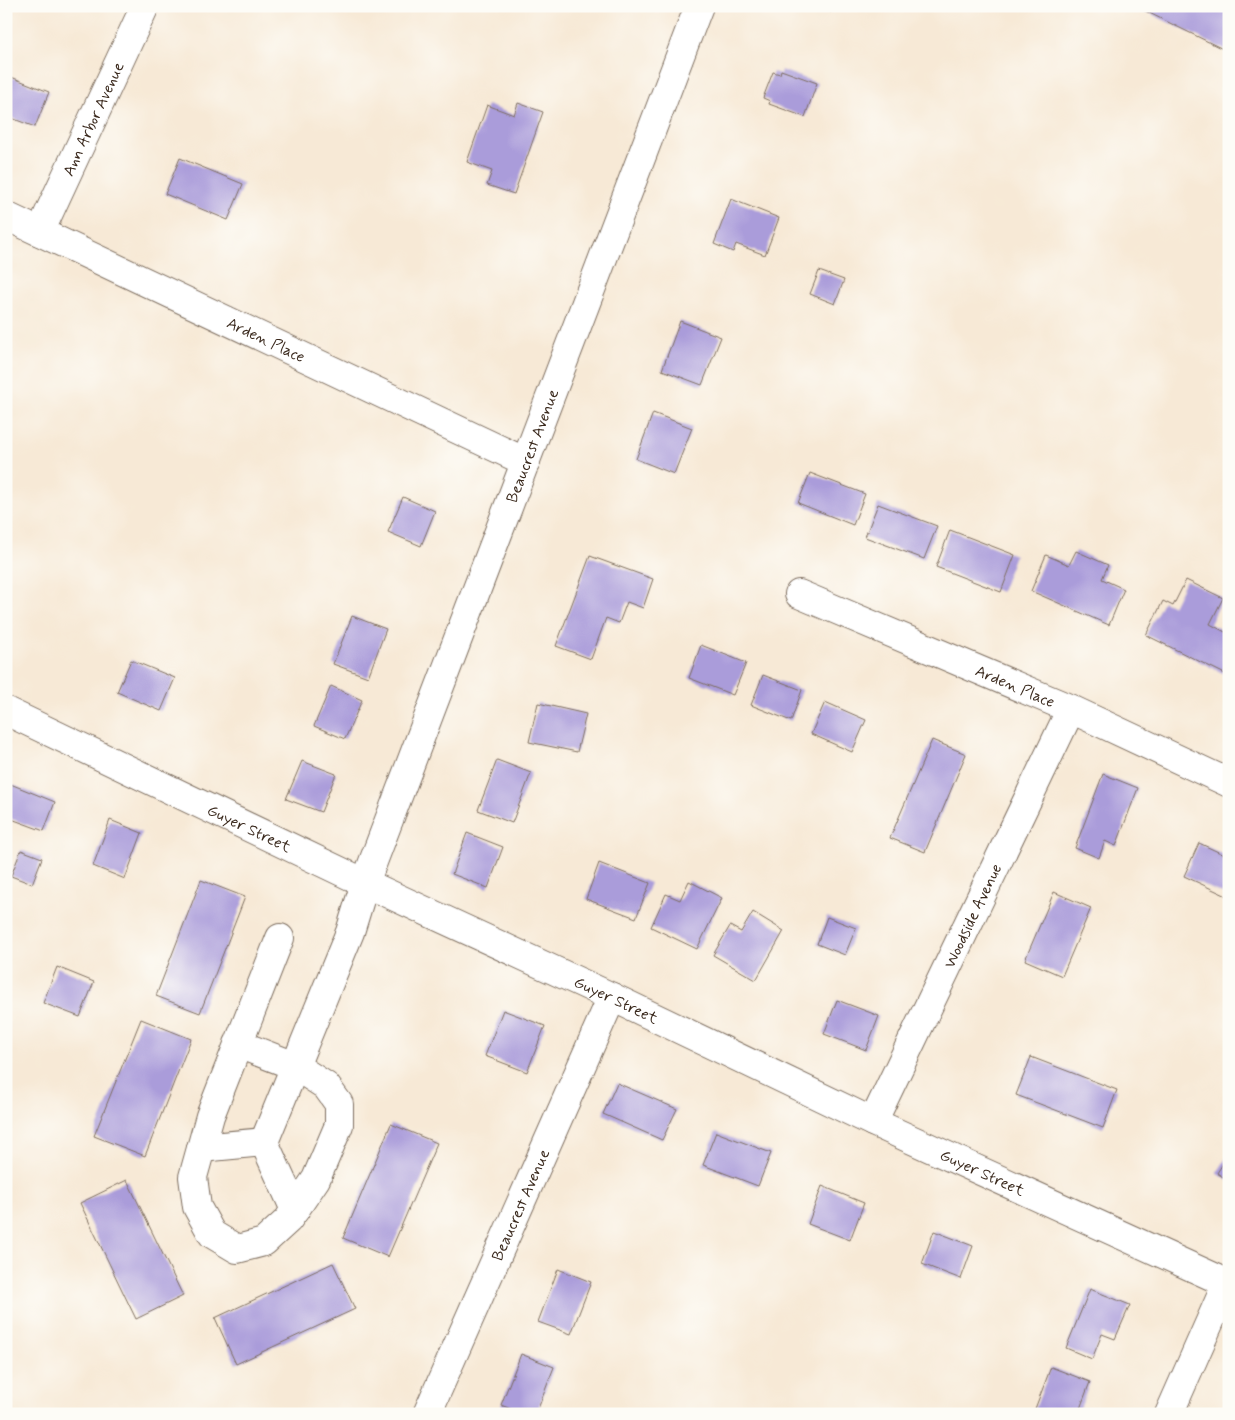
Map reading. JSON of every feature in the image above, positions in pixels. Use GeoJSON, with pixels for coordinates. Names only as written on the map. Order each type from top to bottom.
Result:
{"type":"FeatureCollection","features":[{"type":"Feature","properties":{"kind":"street","name":"Ann Arbor Avenue"},"geometry":{"type":"LineString","coordinates":[[40,232],[145,6]]}},
{"type":"Feature","properties":{"kind":"street","name":"Beaucrest Avenue"},"geometry":{"type":"LineString","coordinates":[[264,1142],[350,932],[365,883],[699,6]]}},
{"type":"Feature","properties":{"kind":"street","name":"Arden Place"},"geometry":{"type":"LineString","coordinates":[[6,216],[526,462]]}},
{"type":"Feature","properties":{"kind":"street","name":"Arden Place"},"geometry":{"type":"LineString","coordinates":[[799,594],[1071,709],[1229,783]]}},
{"type":"Feature","properties":{"kind":"street","name":"Woodside Avenue"},"geometry":{"type":"LineString","coordinates":[[873,1122],[1071,709]]}},
{"type":"Feature","properties":{"kind":"street","name":"Guyer Street"},"geometry":{"type":"LineString","coordinates":[[6,711],[365,883],[612,997],[873,1122],[1228,1284]]}},
{"type":"Feature","properties":{"kind":"street"},"geometry":{"type":"LineString","coordinates":[[238,1044],[295,1066],[326,1086],[340,1104],[339,1124],[316,1179],[288,1220],[264,1242],[237,1249],[212,1234],[197,1207],[193,1178],[210,1116],[238,1044],[280,938]]}},
{"type":"Feature","properties":{"kind":"street","name":"Beaucrest Avenue"},"geometry":{"type":"LineString","coordinates":[[427,1414],[612,997]]}},
{"type":"Feature","properties":{"kind":"street"},"geometry":{"type":"LineString","coordinates":[[201,1148],[264,1142],[295,1210]]}},
{"type":"Feature","properties":{"kind":"street"},"geometry":{"type":"LineString","coordinates":[[1169,1414],[1228,1284]]}},
{"type":"Feature","properties":{"kind":"building"},"geometry":{"type":"Polygon","coordinates":[[[816,6],[833,6],[831,12],[816,6]]]}},
{"type":"Feature","properties":{"kind":"building"},"geometry":{"type":"Polygon","coordinates":[[[1135,6],[1219,6],[1229,11],[1229,52],[1135,6]]]}},
{"type":"Feature","properties":{"kind":"building"},"geometry":{"type":"Polygon","coordinates":[[[781,70],[817,83],[805,117],[769,104],[770,101],[763,98],[773,72],[780,74],[781,70]]]}},
{"type":"Feature","properties":{"kind":"building"},"geometry":{"type":"Polygon","coordinates":[[[6,75],[49,92],[35,127],[6,116],[6,75]]]}},
{"type":"Feature","properties":{"kind":"building"},"geometry":{"type":"Polygon","coordinates":[[[518,103],[543,112],[514,194],[487,185],[492,171],[467,162],[487,105],[514,115],[518,103]]]}},
{"type":"Feature","properties":{"kind":"building"},"geometry":{"type":"Polygon","coordinates":[[[180,158],[243,184],[228,220],[165,194],[180,158]]]}},
{"type":"Feature","properties":{"kind":"building"},"geometry":{"type":"Polygon","coordinates":[[[731,199],[779,218],[765,255],[736,244],[733,252],[714,244],[731,199]]]}},
{"type":"Feature","properties":{"kind":"building"},"geometry":{"type":"Polygon","coordinates":[[[819,271],[844,280],[835,304],[810,294],[819,271]]]}},
{"type":"Feature","properties":{"kind":"building"},"geometry":{"type":"Polygon","coordinates":[[[680,321],[721,337],[702,385],[662,370],[680,321]]]}},
{"type":"Feature","properties":{"kind":"building"},"geometry":{"type":"Polygon","coordinates":[[[653,413],[692,428],[674,474],[636,459],[653,413]]]}},
{"type":"Feature","properties":{"kind":"building"},"geometry":{"type":"Polygon","coordinates":[[[810,473],[865,494],[853,525],[798,503],[810,473]]]}},
{"type":"Feature","properties":{"kind":"building"},"geometry":{"type":"Polygon","coordinates":[[[403,497],[435,511],[421,546],[388,532],[403,497]]]}},
{"type":"Feature","properties":{"kind":"building"},"geometry":{"type":"Polygon","coordinates":[[[878,504],[937,526],[924,559],[865,537],[878,504]]]}},
{"type":"Feature","properties":{"kind":"building"},"geometry":{"type":"Polygon","coordinates":[[[950,530],[1015,555],[1001,592],[936,567],[950,530]]]}},
{"type":"Feature","properties":{"kind":"building"},"geometry":{"type":"Polygon","coordinates":[[[1076,551],[1108,565],[1102,579],[1124,589],[1109,625],[1031,591],[1046,555],[1069,565],[1076,551]]]}},
{"type":"Feature","properties":{"kind":"building"},"geometry":{"type":"Polygon","coordinates":[[[590,556],[653,579],[643,608],[627,602],[619,623],[606,618],[591,659],[556,646],[590,556]]]}},
{"type":"Feature","properties":{"kind":"building"},"geometry":{"type":"Polygon","coordinates":[[[1186,580],[1223,598],[1210,624],[1229,634],[1229,676],[1146,635],[1163,601],[1173,606],[1186,580]]]}},
{"type":"Feature","properties":{"kind":"building"},"geometry":{"type":"Polygon","coordinates":[[[352,616],[386,629],[368,677],[333,664],[352,616]]]}},
{"type":"Feature","properties":{"kind":"building"},"geometry":{"type":"Polygon","coordinates":[[[701,645],[746,663],[733,695],[689,678],[701,645]]]}},
{"type":"Feature","properties":{"kind":"building"},"geometry":{"type":"Polygon","coordinates":[[[131,660],[175,678],[161,711],[117,692],[131,660]]]}},
{"type":"Feature","properties":{"kind":"building"},"geometry":{"type":"Polygon","coordinates":[[[763,675],[802,690],[791,721],[751,705],[763,675]]]}},
{"type":"Feature","properties":{"kind":"building"},"geometry":{"type":"Polygon","coordinates":[[[331,686],[362,700],[345,739],[314,726],[331,686]]]}},
{"type":"Feature","properties":{"kind":"building"},"geometry":{"type":"Polygon","coordinates":[[[825,702],[866,720],[852,752],[811,734],[825,702]]]}},
{"type":"Feature","properties":{"kind":"building"},"geometry":{"type":"Polygon","coordinates":[[[538,703],[586,714],[577,752],[529,742],[538,703]]]}},
{"type":"Feature","properties":{"kind":"building"},"geometry":{"type":"Polygon","coordinates":[[[932,740],[966,754],[925,852],[890,838],[932,740]]]}},
{"type":"Feature","properties":{"kind":"building"},"geometry":{"type":"Polygon","coordinates":[[[497,760],[531,773],[512,823],[478,810],[497,760]]]}},
{"type":"Feature","properties":{"kind":"building"},"geometry":{"type":"Polygon","coordinates":[[[302,761],[336,774],[321,812],[286,799],[302,761]]]}},
{"type":"Feature","properties":{"kind":"building"},"geometry":{"type":"Polygon","coordinates":[[[1103,774],[1138,788],[1116,846],[1105,841],[1099,858],[1075,848],[1103,774]]]}},
{"type":"Feature","properties":{"kind":"building"},"geometry":{"type":"Polygon","coordinates":[[[8,783],[55,802],[44,831],[6,817],[6,788],[8,783]]]}},
{"type":"Feature","properties":{"kind":"building"},"geometry":{"type":"Polygon","coordinates":[[[110,820],[142,833],[125,879],[93,866],[110,820]]]}},
{"type":"Feature","properties":{"kind":"building"},"geometry":{"type":"Polygon","coordinates":[[[467,833],[503,847],[488,888],[452,874],[467,833]]]}},
{"type":"Feature","properties":{"kind":"building"},"geometry":{"type":"Polygon","coordinates":[[[1199,843],[1229,857],[1229,897],[1184,876],[1199,843]]]}},
{"type":"Feature","properties":{"kind":"building"},"geometry":{"type":"Polygon","coordinates":[[[21,850],[42,858],[32,884],[11,876],[21,850]]]}},
{"type":"Feature","properties":{"kind":"building"},"geometry":{"type":"Polygon","coordinates":[[[599,863],[650,883],[636,918],[586,899],[599,863]]]}},
{"type":"Feature","properties":{"kind":"building"},"geometry":{"type":"Polygon","coordinates":[[[201,880],[245,897],[200,1013],[156,996],[201,880]]]}},
{"type":"Feature","properties":{"kind":"building"},"geometry":{"type":"Polygon","coordinates":[[[689,881],[722,898],[697,949],[651,927],[666,894],[680,900],[689,881]]]}},
{"type":"Feature","properties":{"kind":"building"},"geometry":{"type":"Polygon","coordinates":[[[1054,892],[1091,908],[1062,976],[1025,960],[1054,892]]]}},
{"type":"Feature","properties":{"kind":"building"},"geometry":{"type":"Polygon","coordinates":[[[753,912],[784,931],[756,980],[713,955],[730,926],[741,932],[753,912]]]}},
{"type":"Feature","properties":{"kind":"building"},"geometry":{"type":"Polygon","coordinates":[[[827,917],[856,928],[845,955],[817,944],[827,917]]]}},
{"type":"Feature","properties":{"kind":"building"},"geometry":{"type":"Polygon","coordinates":[[[57,967],[94,982],[80,1017],[43,1003],[57,967]]]}},
{"type":"Feature","properties":{"kind":"building"},"geometry":{"type":"Polygon","coordinates":[[[837,1000],[879,1016],[866,1050],[824,1034],[837,1000]]]}},
{"type":"Feature","properties":{"kind":"building"},"geometry":{"type":"Polygon","coordinates":[[[503,1010],[545,1026],[527,1072],[485,1056],[503,1010]]]}},
{"type":"Feature","properties":{"kind":"building"},"geometry":{"type":"Polygon","coordinates":[[[141,1019],[191,1039],[145,1156],[94,1136],[141,1019]]]}},
{"type":"Feature","properties":{"kind":"building"},"geometry":{"type":"Polygon","coordinates":[[[1031,1057],[1117,1090],[1103,1128],[1016,1095],[1031,1057]]]}},
{"type":"Feature","properties":{"kind":"building"},"geometry":{"type":"Polygon","coordinates":[[[617,1083],[677,1109],[662,1140],[603,1114],[617,1083]]]}},
{"type":"Feature","properties":{"kind":"building"},"geometry":{"type":"Polygon","coordinates":[[[391,1124],[437,1143],[388,1257],[343,1238],[391,1124]]]}},
{"type":"Feature","properties":{"kind":"building"},"geometry":{"type":"Polygon","coordinates":[[[716,1132],[771,1153],[758,1186],[703,1165],[716,1132]]]}},
{"type":"Feature","properties":{"kind":"building"},"geometry":{"type":"Polygon","coordinates":[[[1229,1154],[1229,1181],[1217,1173],[1229,1154]]]}},
{"type":"Feature","properties":{"kind":"building"},"geometry":{"type":"Polygon","coordinates":[[[127,1180],[183,1296],[136,1319],[80,1203],[127,1180]]]}},
{"type":"Feature","properties":{"kind":"building"},"geometry":{"type":"Polygon","coordinates":[[[822,1186],[864,1203],[850,1240],[808,1224],[822,1186]]]}},
{"type":"Feature","properties":{"kind":"building"},"geometry":{"type":"Polygon","coordinates":[[[934,1231],[973,1246],[961,1279],[922,1264],[934,1231]]]}},
{"type":"Feature","properties":{"kind":"building"},"geometry":{"type":"Polygon","coordinates":[[[333,1263],[355,1309],[236,1364],[215,1318],[333,1263]]]}},
{"type":"Feature","properties":{"kind":"building"},"geometry":{"type":"Polygon","coordinates":[[[558,1269],[591,1282],[571,1334],[538,1322],[558,1269]]]}},
{"type":"Feature","properties":{"kind":"building"},"geometry":{"type":"Polygon","coordinates":[[[1090,1289],[1130,1305],[1115,1339],[1102,1334],[1092,1359],[1066,1348],[1090,1289]]]}},
{"type":"Feature","properties":{"kind":"building"},"geometry":{"type":"Polygon","coordinates":[[[521,1354],[554,1367],[536,1414],[523,1414],[501,1405],[521,1354]]]}},
{"type":"Feature","properties":{"kind":"building"},"geometry":{"type":"Polygon","coordinates":[[[1051,1367],[1090,1382],[1078,1414],[1033,1414],[1051,1367]]]}}]}
